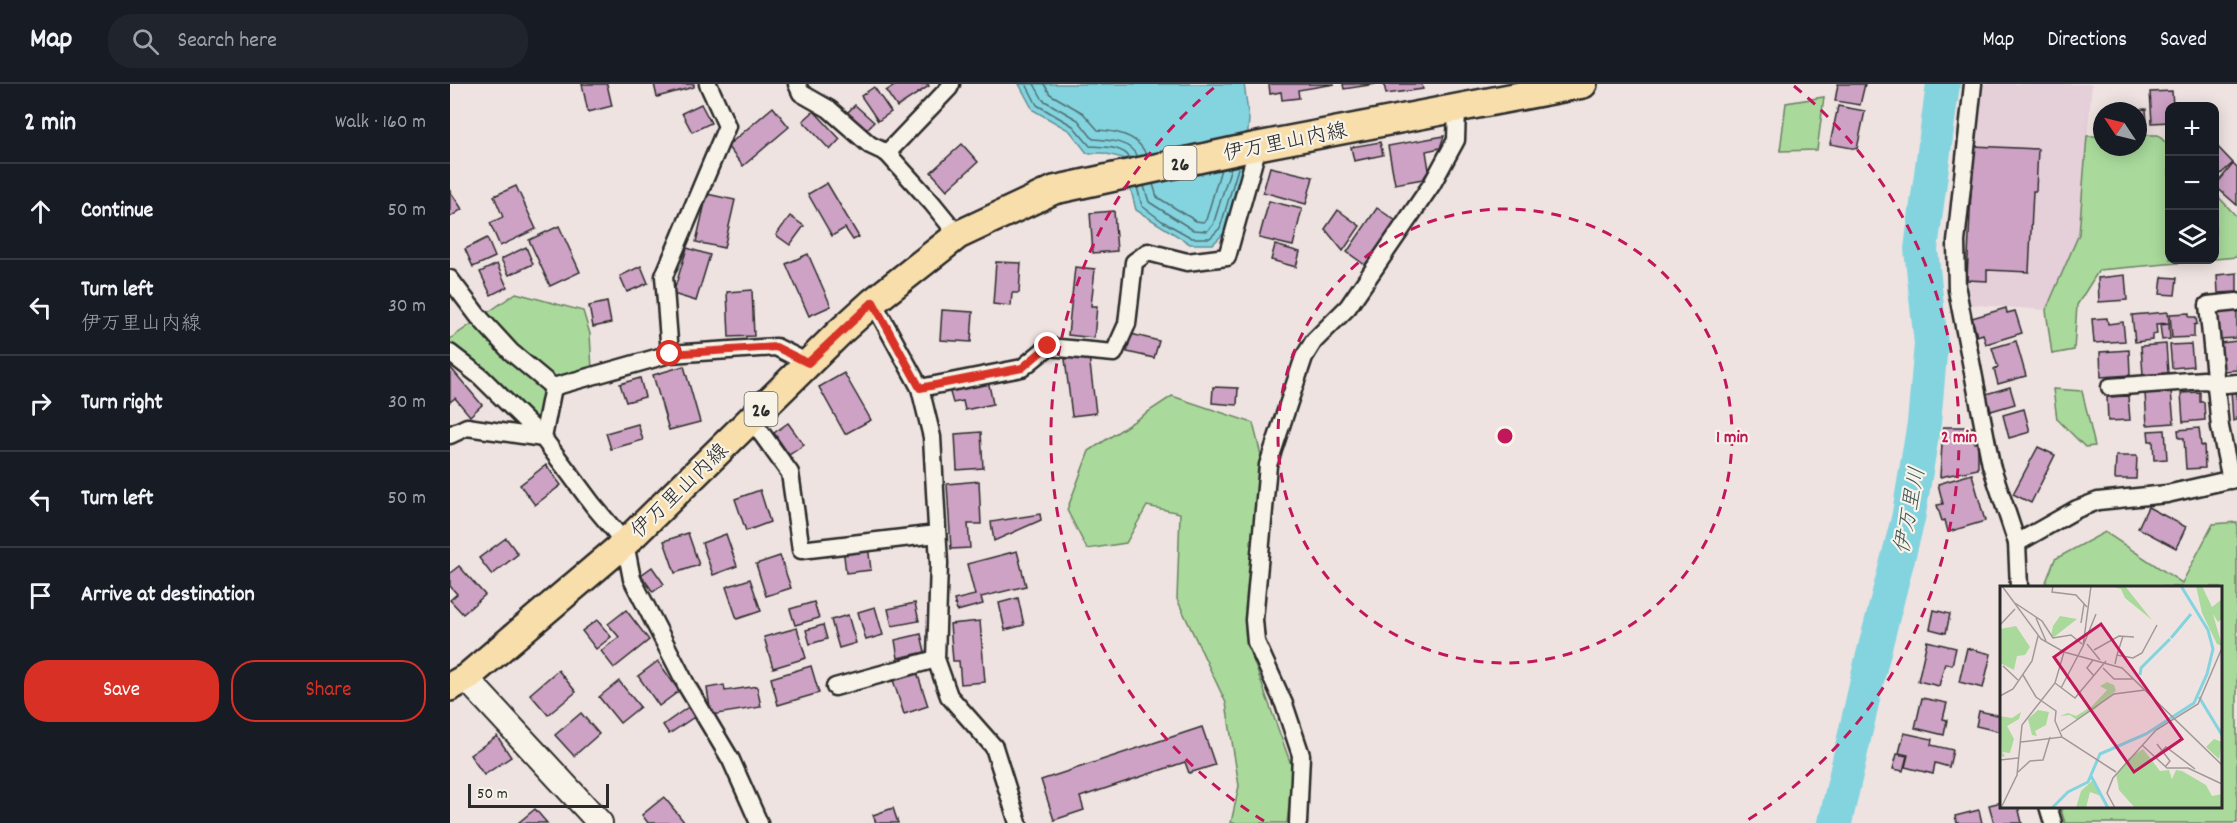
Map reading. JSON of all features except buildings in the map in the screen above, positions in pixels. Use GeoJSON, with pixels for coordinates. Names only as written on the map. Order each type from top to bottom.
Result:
{"type":"FeatureCollection","features":[{"type":"Feature","properties":{"kind":"main road","name":"伊万里山内線"},"geometry":{"type":"LineString","coordinates":[[458,682],[625,543],[873,302],[958,235],[1054,190],[1258,146],[1583,84]]}},
{"type":"Feature","properties":{"kind":"main road"},"geometry":{"type":"LineString","coordinates":[[458,682],[600,823]]}},
{"type":"Feature","properties":{"kind":"street"},"geometry":{"type":"LineString","coordinates":[[670,354],[664,276],[727,126],[708,84]]}},
{"type":"Feature","properties":{"kind":"street"},"geometry":{"type":"LineString","coordinates":[[797,84],[801,93],[829,109],[870,145],[887,153],[958,235]]}},
{"type":"Feature","properties":{"kind":"street"},"geometry":{"type":"LineString","coordinates":[[887,153],[951,84]]}},
{"type":"Feature","properties":{"kind":"street"},"geometry":{"type":"LineString","coordinates":[[1973,84],[1956,242],[1957,290],[1990,465],[2017,543],[2019,586]]}},
{"type":"Feature","properties":{"kind":"street"},"geometry":{"type":"LineString","coordinates":[[1298,823],[1300,755],[1284,704],[1256,642],[1254,620],[1268,465],[1304,357],[1314,341],[1348,307],[1432,184],[1456,140],[1457,108]]}},
{"type":"Feature","properties":{"kind":"street"},"geometry":{"type":"LineString","coordinates":[[920,388],[1022,368],[1048,346],[1114,353],[1127,324],[1134,262],[1148,252],[1187,262],[1227,257],[1258,146]]}},
{"type":"Feature","properties":{"kind":"street"},"geometry":{"type":"LineString","coordinates":[[450,279],[478,316],[511,352],[553,387]]}},
{"type":"Feature","properties":{"kind":"street"},"geometry":{"type":"LineString","coordinates":[[873,302],[920,388],[932,437],[939,563],[936,660],[949,696],[994,747],[1018,823]]}},
{"type":"Feature","properties":{"kind":"street"},"geometry":{"type":"LineString","coordinates":[[2017,543],[2076,509],[2098,501],[2167,494],[2234,479],[2220,427],[2208,305],[2237,302]]}},
{"type":"Feature","properties":{"kind":"street"},"geometry":{"type":"LineString","coordinates":[[553,387],[670,354],[776,347],[808,363]]}},
{"type":"Feature","properties":{"kind":"street"},"geometry":{"type":"LineString","coordinates":[[450,352],[481,377],[543,438],[593,505],[625,543],[632,579],[688,688],[731,760],[759,823]]}},
{"type":"Feature","properties":{"kind":"street"},"geometry":{"type":"LineString","coordinates":[[2110,387],[2204,380],[2237,383]]}},
{"type":"Feature","properties":{"kind":"street"},"geometry":{"type":"LineString","coordinates":[[543,438],[553,387]]}},
{"type":"Feature","properties":{"kind":"street"},"geometry":{"type":"LineString","coordinates":[[751,419],[790,473],[801,550],[938,534]]}},
{"type":"Feature","properties":{"kind":"street"},"geometry":{"type":"LineString","coordinates":[[450,435],[467,427],[543,438]]}},
{"type":"Feature","properties":{"kind":"street"},"geometry":{"type":"LineString","coordinates":[[835,687],[936,660]]}},
{"type":"Feature","properties":{"kind":"street"},"geometry":{"type":"LineString","coordinates":[[2048,808],[2053,823]]}},
{"type":"Feature","properties":{"kind":"shaded area"},"geometry":{"type":"Polygon","coordinates":[[[1980,84],[2092,84],[2079,234],[2046,310],[1964,304],[1962,243],[1980,84]]]}},
{"type":"Feature","properties":{"kind":"green space"},"geometry":{"type":"Polygon","coordinates":[[[1824,97],[1817,150],[1780,151],[1786,103],[1824,97]]]}},
{"type":"Feature","properties":{"kind":"green space"},"geometry":{"type":"Polygon","coordinates":[[[2147,135],[2158,135],[2165,142],[2166,264],[2099,270],[2077,305],[2074,350],[2052,354],[2046,310],[2079,234],[2087,136],[2093,136],[2093,156],[2147,156],[2147,135]]]}},
{"type":"Feature","properties":{"kind":"green space"},"geometry":{"type":"Polygon","coordinates":[[[2219,197],[2237,217],[2237,257],[2219,259],[2219,197]]]}},
{"type":"Feature","properties":{"kind":"green space"},"geometry":{"type":"Polygon","coordinates":[[[516,293],[583,311],[590,334],[592,370],[556,380],[536,418],[450,342],[450,339],[516,293]]]}},
{"type":"Feature","properties":{"kind":"green space"},"geometry":{"type":"Polygon","coordinates":[[[2053,389],[2082,391],[2095,446],[2085,447],[2057,419],[2053,389]]]}},
{"type":"Feature","properties":{"kind":"green space"},"geometry":{"type":"Polygon","coordinates":[[[1172,396],[1253,423],[1262,459],[1247,643],[1293,770],[1287,823],[1231,823],[1239,786],[1226,703],[1177,599],[1180,513],[1147,506],[1126,543],[1087,549],[1067,510],[1089,451],[1172,396]]]}},
{"type":"Feature","properties":{"kind":"green space"},"geometry":{"type":"Polygon","coordinates":[[[2237,522],[2237,823],[2065,823],[2060,808],[2222,808],[2222,586],[2044,586],[2055,559],[2105,532],[2182,583],[2213,524],[2237,522]]]}},
{"type":"Feature","properties":{"kind":"water"},"geometry":{"type":"Polygon","coordinates":[[[1019,84],[1244,84],[1249,120],[1244,169],[1225,232],[1213,244],[1190,244],[1136,210],[1123,158],[1103,153],[1087,153],[1070,131],[1033,110],[1019,84]]]}},
{"type":"Feature","properties":{"kind":"waterway","name":"伊万里川"},"geometry":{"type":"LineString","coordinates":[[1835,823],[1871,663],[1908,519],[1924,423],[1931,344],[1921,249],[1943,84]]}},
{"type":"Feature","properties":{"kind":"route"},"geometry":{"type":"LineString","coordinates":[[670,354],[776,347],[808,363],[873,302],[920,388],[1022,368],[1048,346]]}}]}
